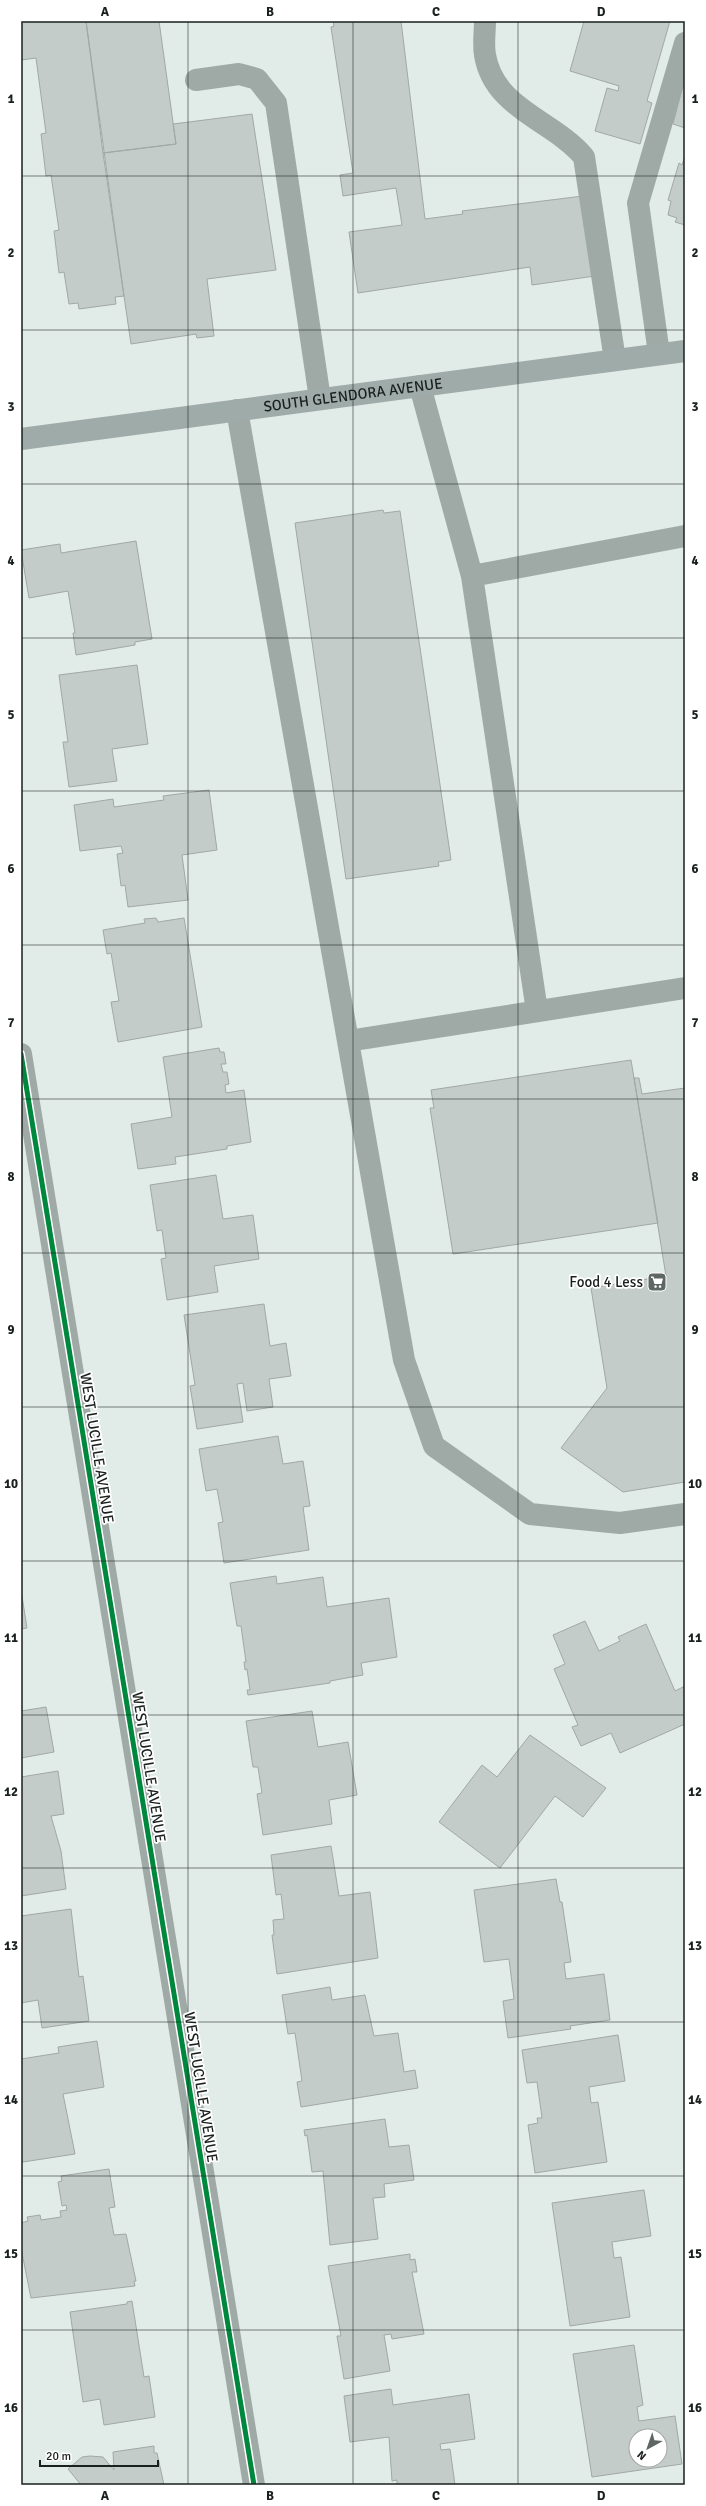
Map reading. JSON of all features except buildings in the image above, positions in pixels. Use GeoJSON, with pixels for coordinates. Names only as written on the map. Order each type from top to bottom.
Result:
{"type":"FeatureCollection","features":[{"type":"Feature","properties":{"kind":"main road","name":"SOUTH GLENDORA AVENUE"},"geometry":{"type":"LineString","coordinates":[[21,435],[237,410],[685,351]]}},
{"type":"Feature","properties":{"kind":"street"},"geometry":{"type":"LineString","coordinates":[[485,21],[485,54],[491,74],[502,92],[522,111],[564,138],[584,157],[615,360]]}},
{"type":"Feature","properties":{"kind":"street"},"geometry":{"type":"LineString","coordinates":[[659,354],[638,203],[685,43]]}},
{"type":"Feature","properties":{"kind":"street"},"geometry":{"type":"LineString","coordinates":[[196,80],[239,74],[257,79],[276,103],[320,399]]}},
{"type":"Feature","properties":{"kind":"street"},"geometry":{"type":"LineString","coordinates":[[420,386],[472,576],[537,1011]]}},
{"type":"Feature","properties":{"kind":"street"},"geometry":{"type":"LineString","coordinates":[[237,410],[404,1360],[434,1446],[530,1514],[620,1523],[685,1514]]}},
{"type":"Feature","properties":{"kind":"street"},"geometry":{"type":"LineString","coordinates":[[472,576],[685,536]]}},
{"type":"Feature","properties":{"kind":"street"},"geometry":{"type":"LineString","coordinates":[[348,1041],[685,988]]}},
{"type":"Feature","properties":{"kind":"street","name":"WEST LUCILLE AVENUE"},"geometry":{"type":"LineString","coordinates":[[21,1054],[254,2485]]}},
{"type":"Feature","properties":{"kind":"cycle path"},"geometry":{"type":"LineString","coordinates":[[21,1054],[254,2485]]}},
{"type":"Feature","properties":{"kind":"place","name":"Food 4 Less"},"geometry":{"type":"Point","coordinates":[657,1282]}}]}
